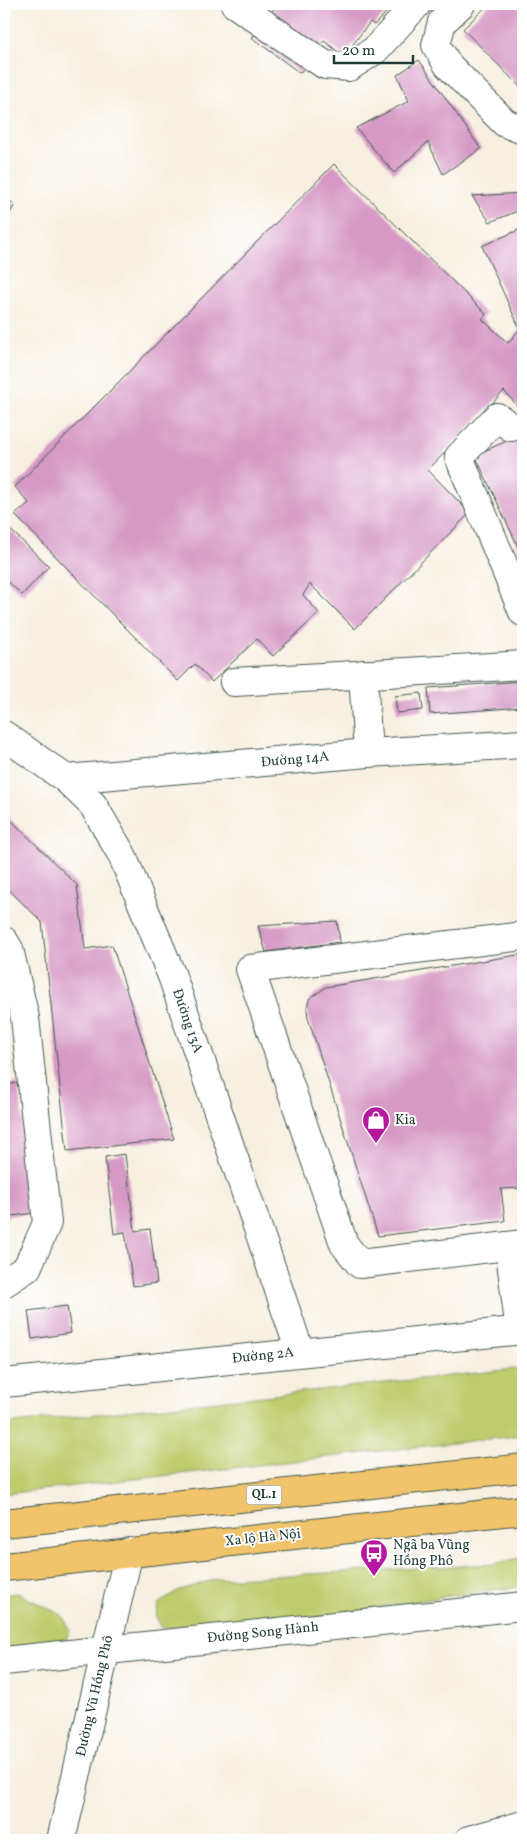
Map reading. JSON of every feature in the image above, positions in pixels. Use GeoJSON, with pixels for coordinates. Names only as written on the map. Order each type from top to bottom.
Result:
{"type":"FeatureCollection","features":[{"type":"Feature","properties":{"kind":"highway","name":"QL.1"},"geometry":{"type":"LineString","coordinates":[[4,1523],[523,1468]]}},
{"type":"Feature","properties":{"kind":"highway","name":"Xa lộ Hà Nội"},"geometry":{"type":"LineString","coordinates":[[4,1566],[523,1510]]}},
{"type":"Feature","properties":{"kind":"street"},"geometry":{"type":"LineString","coordinates":[[235,4],[326,65],[349,67],[376,50],[417,4]]}},
{"type":"Feature","properties":{"kind":"street"},"geometry":{"type":"LineString","coordinates":[[461,4],[442,22],[436,46],[448,65],[505,123],[523,130]]}},
{"type":"Feature","properties":{"kind":"street"},"geometry":{"type":"LineString","coordinates":[[511,427],[497,416],[459,457],[523,612]]}},
{"type":"Feature","properties":{"kind":"street"},"geometry":{"type":"LineString","coordinates":[[234,682],[523,665]]}},
{"type":"Feature","properties":{"kind":"street"},"geometry":{"type":"LineString","coordinates":[[363,674],[368,754]]}},
{"type":"Feature","properties":{"kind":"street","name":"Đường 13A"},"geometry":{"type":"LineString","coordinates":[[4,735],[66,779],[93,805],[122,855],[172,976],[300,1352]]}},
{"type":"Feature","properties":{"kind":"street","name":"Đường 14A"},"geometry":{"type":"LineString","coordinates":[[66,779],[368,754],[523,744]]}},
{"type":"Feature","properties":{"kind":"street"},"geometry":{"type":"LineString","coordinates":[[521,1330],[516,1245],[360,1264],[344,1244],[250,969],[523,936]]}},
{"type":"Feature","properties":{"kind":"street"},"geometry":{"type":"LineString","coordinates":[[4,942],[9,949],[25,1018],[47,1223],[27,1268],[4,1283]]}},
{"type":"Feature","properties":{"kind":"street","name":"Đường 2A"},"geometry":{"type":"LineString","coordinates":[[4,1383],[521,1330]]}},
{"type":"Feature","properties":{"kind":"street","name":"Đường Vũ Hồng Phô"},"geometry":{"type":"LineString","coordinates":[[65,1840],[129,1552]]}},
{"type":"Feature","properties":{"kind":"street","name":"Đường Song Hành"},"geometry":{"type":"LineString","coordinates":[[4,1661],[523,1606]]}},
{"type":"Feature","properties":{"kind":"street"},"geometry":{"type":"LineString","coordinates":[[469,1840],[523,1825]]}},
{"type":"Feature","properties":{"kind":"green space"},"geometry":{"type":"Polygon","coordinates":[[[523,1368],[523,1435],[4,1494],[4,1424],[523,1368]]]}},
{"type":"Feature","properties":{"kind":"green space"},"geometry":{"type":"Polygon","coordinates":[[[523,1557],[523,1587],[454,1595],[316,1617],[272,1622],[162,1628],[156,1617],[158,1604],[180,1590],[216,1579],[493,1564],[523,1557]]]}},
{"type":"Feature","properties":{"kind":"green space"},"geometry":{"type":"Polygon","coordinates":[[[17,1593],[62,1615],[70,1630],[63,1647],[4,1657],[4,1595],[17,1593]]]}},
{"type":"Feature","properties":{"kind":"building"},"geometry":{"type":"Polygon","coordinates":[[[275,4],[395,4],[374,25],[370,22],[344,56],[324,41],[300,73],[252,38],[277,5],[275,4]]]}},
{"type":"Feature","properties":{"kind":"building"},"geometry":{"type":"Polygon","coordinates":[[[489,4],[523,4],[523,90],[463,29],[489,4]]]}},
{"type":"Feature","properties":{"kind":"building"},"geometry":{"type":"Polygon","coordinates":[[[419,60],[481,149],[443,174],[428,142],[394,173],[356,128],[409,101],[397,75],[419,60]]]}},
{"type":"Feature","properties":{"kind":"building"},"geometry":{"type":"Polygon","coordinates":[[[334,164],[486,314],[482,319],[508,343],[520,329],[482,246],[523,228],[523,412],[504,391],[428,470],[470,513],[355,629],[310,584],[303,595],[319,613],[273,656],[257,639],[212,682],[195,664],[178,681],[15,515],[29,503],[15,487],[334,164]]]}},
{"type":"Feature","properties":{"kind":"building"},"geometry":{"type":"Polygon","coordinates":[[[523,193],[523,209],[490,222],[472,196],[523,193]]]}},
{"type":"Feature","properties":{"kind":"building"},"geometry":{"type":"Polygon","coordinates":[[[4,197],[15,205],[4,222],[4,197]]]}},
{"type":"Feature","properties":{"kind":"building"},"geometry":{"type":"Polygon","coordinates":[[[523,434],[523,557],[475,455],[523,434]]]}},
{"type":"Feature","properties":{"kind":"building"},"geometry":{"type":"Polygon","coordinates":[[[4,524],[49,566],[22,595],[4,578],[4,524]]]}},
{"type":"Feature","properties":{"kind":"building"},"geometry":{"type":"Polygon","coordinates":[[[523,681],[523,707],[430,714],[428,688],[523,681]]]}},
{"type":"Feature","properties":{"kind":"building"},"geometry":{"type":"Polygon","coordinates":[[[421,693],[423,710],[397,713],[395,696],[421,693]]]}},
{"type":"Feature","properties":{"kind":"building"},"geometry":{"type":"Polygon","coordinates":[[[4,813],[77,885],[85,949],[112,945],[174,1139],[67,1151],[42,922],[4,885],[4,813]]]}},
{"type":"Feature","properties":{"kind":"building"},"geometry":{"type":"Polygon","coordinates":[[[337,921],[340,942],[266,952],[258,926],[337,921]]]}},
{"type":"Feature","properties":{"kind":"building"},"geometry":{"type":"Polygon","coordinates":[[[523,954],[523,1188],[501,1189],[505,1221],[378,1236],[308,1018],[307,1008],[309,999],[326,987],[523,954]]]}},
{"type":"Feature","properties":{"kind":"building"},"geometry":{"type":"Polygon","coordinates":[[[18,1083],[35,1213],[4,1217],[4,1085],[18,1083]]]}},
{"type":"Feature","properties":{"kind":"building"},"geometry":{"type":"Polygon","coordinates":[[[125,1154],[135,1231],[150,1229],[157,1283],[133,1286],[125,1232],[114,1234],[105,1157],[125,1154]]]}},
{"type":"Feature","properties":{"kind":"building"},"geometry":{"type":"Polygon","coordinates":[[[67,1306],[71,1333],[32,1339],[28,1311],[67,1306]]]}},
{"type":"Feature","properties":{"kind":"place","name":"Kia"},"geometry":{"type":"Point","coordinates":[376,1144]}},
{"type":"Feature","properties":{"kind":"place","name":"Ngã ba Vũng Hồng Phô"},"geometry":{"type":"Point","coordinates":[374,1577]}}]}
